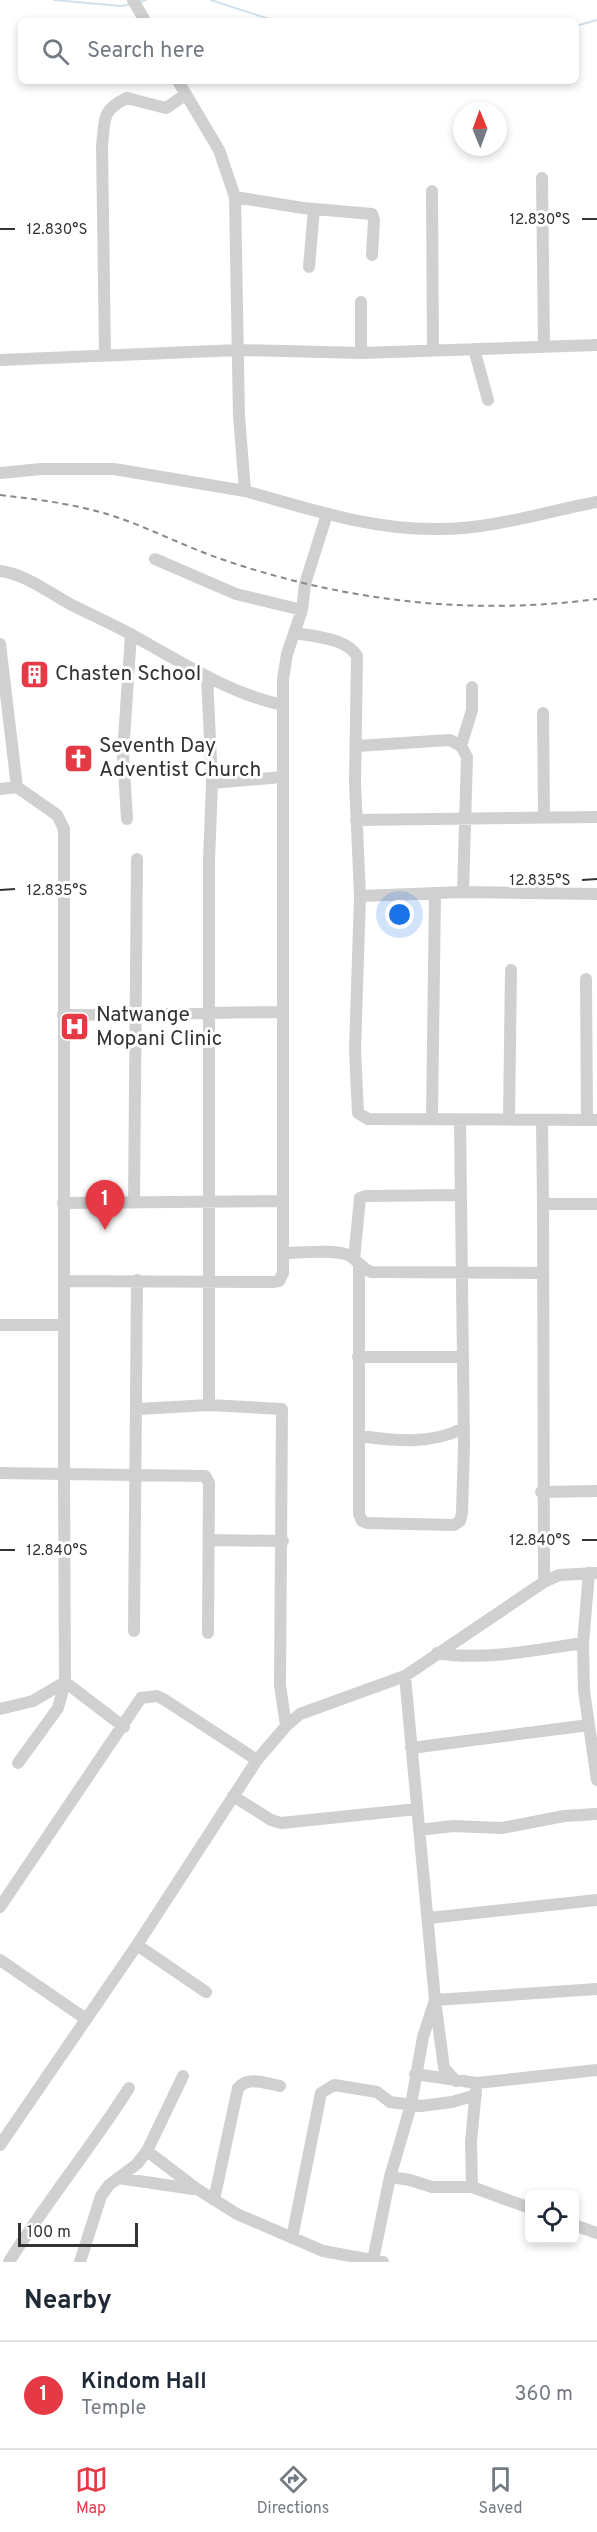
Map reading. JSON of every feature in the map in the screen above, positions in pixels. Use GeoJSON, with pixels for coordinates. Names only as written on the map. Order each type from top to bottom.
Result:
{"type":"FeatureCollection","features":[{"type":"Feature","properties":{"kind":"street"},"geometry":{"type":"LineString","coordinates":[[135,3],[143,18]]}},
{"type":"Feature","properties":{"kind":"street"},"geometry":{"type":"LineString","coordinates":[[180,84],[219,150],[235,197],[239,416],[245,491]]}},
{"type":"Feature","properties":{"kind":"street"},"geometry":{"type":"LineString","coordinates":[[105,355],[102,146],[106,112],[111,106],[127,98],[166,108],[185,94]]}},
{"type":"Feature","properties":{"kind":"street"},"geometry":{"type":"LineString","coordinates":[[542,178],[544,346]]}},
{"type":"Feature","properties":{"kind":"street"},"geometry":{"type":"LineString","coordinates":[[432,191],[433,351]]}},
{"type":"Feature","properties":{"kind":"street"},"geometry":{"type":"LineString","coordinates":[[235,197],[314,209],[372,214],[374,220],[372,255]]}},
{"type":"Feature","properties":{"kind":"street"},"geometry":{"type":"LineString","coordinates":[[309,267],[314,209]]}},
{"type":"Feature","properties":{"kind":"street"},"geometry":{"type":"LineString","coordinates":[[361,302],[361,353]]}},
{"type":"Feature","properties":{"kind":"street"},"geometry":{"type":"LineString","coordinates":[[0,360],[239,350],[361,353],[597,345]]}},
{"type":"Feature","properties":{"kind":"street"},"geometry":{"type":"LineString","coordinates":[[474,348],[488,400]]}},
{"type":"Feature","properties":{"kind":"street"},"geometry":{"type":"LineString","coordinates":[[0,473],[41,469],[114,469],[245,491],[327,514],[383,526],[441,529],[496,522],[597,502]]}},
{"type":"Feature","properties":{"kind":"street"},"geometry":{"type":"LineString","coordinates":[[64,1281],[279,1281],[283,1273],[282,705],[287,654],[296,633],[305,584],[327,514]]}},
{"type":"Feature","properties":{"kind":"street"},"geometry":{"type":"LineString","coordinates":[[155,559],[236,594],[302,610]]}},
{"type":"Feature","properties":{"kind":"street"},"geometry":{"type":"LineString","coordinates":[[0,571],[20,575],[99,620],[130,634],[171,659],[238,692],[282,705]]}},
{"type":"Feature","properties":{"kind":"street"},"geometry":{"type":"LineString","coordinates":[[296,633],[342,643],[353,650],[357,656],[356,820],[360,896],[355,1050],[358,1113],[368,1119],[432,1117],[460,1120],[592,1120],[586,979]]}},
{"type":"Feature","properties":{"kind":"street"},"geometry":{"type":"LineString","coordinates":[[127,819],[123,754],[130,634]]}},
{"type":"Feature","properties":{"kind":"street"},"geometry":{"type":"LineString","coordinates":[[0,644],[4,714],[17,787]]}},
{"type":"Feature","properties":{"kind":"street"},"geometry":{"type":"LineString","coordinates":[[207,676],[212,783],[208,1015],[209,1405]]}},
{"type":"Feature","properties":{"kind":"street"},"geometry":{"type":"LineString","coordinates":[[461,746],[472,710],[472,687]]}},
{"type":"Feature","properties":{"kind":"street"},"geometry":{"type":"LineString","coordinates":[[543,713],[544,817]]}},
{"type":"Feature","properties":{"kind":"street"},"geometry":{"type":"LineString","coordinates":[[357,746],[450,740],[461,746],[467,757],[463,892]]}},
{"type":"Feature","properties":{"kind":"street"},"geometry":{"type":"LineString","coordinates":[[212,783],[282,777]]}},
{"type":"Feature","properties":{"kind":"street"},"geometry":{"type":"LineString","coordinates":[[0,789],[17,787],[57,815],[64,829],[65,1682],[58,1708],[18,1763]]}},
{"type":"Feature","properties":{"kind":"street"},"geometry":{"type":"LineString","coordinates":[[356,820],[597,817]]}},
{"type":"Feature","properties":{"kind":"street"},"geometry":{"type":"LineString","coordinates":[[134,1202],[137,859]]}},
{"type":"Feature","properties":{"kind":"street"},"geometry":{"type":"LineString","coordinates":[[360,896],[463,892],[597,894]]}},
{"type":"Feature","properties":{"kind":"street"},"geometry":{"type":"LineString","coordinates":[[432,1117],[435,894]]}},
{"type":"Feature","properties":{"kind":"street"},"geometry":{"type":"LineString","coordinates":[[509,1119],[511,969]]}},
{"type":"Feature","properties":{"kind":"street"},"geometry":{"type":"LineString","coordinates":[[63,1015],[208,1015],[281,1012]]}},
{"type":"Feature","properties":{"kind":"street"},"geometry":{"type":"LineString","coordinates":[[459,1195],[366,1196],[360,1198],[357,1262],[359,1514],[362,1521],[454,1524],[460,1521],[462,1513],[464,1428],[461,1358],[460,1120]]}},
{"type":"Feature","properties":{"kind":"street"},"geometry":{"type":"LineString","coordinates":[[542,1120],[541,1492],[544,1582]]}},
{"type":"Feature","properties":{"kind":"street"},"geometry":{"type":"LineString","coordinates":[[63,1203],[282,1201]]}},
{"type":"Feature","properties":{"kind":"street"},"geometry":{"type":"LineString","coordinates":[[543,1204],[597,1204]]}},
{"type":"Feature","properties":{"kind":"street"},"geometry":{"type":"LineString","coordinates":[[284,1253],[345,1253],[371,1272],[542,1273]]}},
{"type":"Feature","properties":{"kind":"street"},"geometry":{"type":"LineString","coordinates":[[134,1631],[138,1408],[137,1280]]}},
{"type":"Feature","properties":{"kind":"street"},"geometry":{"type":"LineString","coordinates":[[0,1324],[64,1325]]}},
{"type":"Feature","properties":{"kind":"street"},"geometry":{"type":"LineString","coordinates":[[358,1357],[461,1358]]}},
{"type":"Feature","properties":{"kind":"street"},"geometry":{"type":"LineString","coordinates":[[138,1408],[209,1405],[282,1409],[283,1541],[280,1685],[286,1726]]}},
{"type":"Feature","properties":{"kind":"street"},"geometry":{"type":"LineString","coordinates":[[360,1436],[396,1440],[437,1440],[464,1428]]}},
{"type":"Feature","properties":{"kind":"street"},"geometry":{"type":"LineString","coordinates":[[0,1473],[205,1476],[209,1483],[208,1633]]}},
{"type":"Feature","properties":{"kind":"street"},"geometry":{"type":"LineString","coordinates":[[541,1492],[597,1491]]}},
{"type":"Feature","properties":{"kind":"street"},"geometry":{"type":"LineString","coordinates":[[210,1540],[283,1541]]}},
{"type":"Feature","properties":{"kind":"street"},"geometry":{"type":"LineString","coordinates":[[0,2145],[137,1945],[257,1760],[286,1726],[300,1714],[405,1676],[544,1582],[559,1575],[593,1573],[591,1623],[582,1643],[589,1725],[597,1780]]}},
{"type":"Feature","properties":{"kind":"street"},"geometry":{"type":"LineString","coordinates":[[437,1653],[454,1656],[509,1654],[582,1643]]}},
{"type":"Feature","properties":{"kind":"street"},"geometry":{"type":"LineString","coordinates":[[405,1676],[435,2000],[444,2068],[456,2081]]}},
{"type":"Feature","properties":{"kind":"street"},"geometry":{"type":"LineString","coordinates":[[0,1709],[33,1701],[65,1682]]}},
{"type":"Feature","properties":{"kind":"street"},"geometry":{"type":"LineString","coordinates":[[65,1682],[124,1727]]}},
{"type":"Feature","properties":{"kind":"street"},"geometry":{"type":"LineString","coordinates":[[0,1907],[124,1727],[141,1698],[157,1696],[257,1760]]}},
{"type":"Feature","properties":{"kind":"street"},"geometry":{"type":"LineString","coordinates":[[411,1748],[589,1725]]}},
{"type":"Feature","properties":{"kind":"street"},"geometry":{"type":"LineString","coordinates":[[233,1796],[271,1820],[281,1823],[417,1809]]}},
{"type":"Feature","properties":{"kind":"street"},"geometry":{"type":"LineString","coordinates":[[419,1830],[453,1826],[502,1828],[564,1816],[597,1814]]}},
{"type":"Feature","properties":{"kind":"street"},"geometry":{"type":"LineString","coordinates":[[429,1918],[597,1900]]}},
{"type":"Feature","properties":{"kind":"street"},"geometry":{"type":"LineString","coordinates":[[137,1945],[206,1992]]}},
{"type":"Feature","properties":{"kind":"street"},"geometry":{"type":"LineString","coordinates":[[0,1960],[86,2019]]}},
{"type":"Feature","properties":{"kind":"street"},"geometry":{"type":"LineString","coordinates":[[435,2000],[597,1989]]}},
{"type":"Feature","properties":{"kind":"street"},"geometry":{"type":"LineString","coordinates":[[147,2151],[197,2190],[237,2214],[292,2238],[322,2256],[378,2261],[390,2177],[411,2105],[415,2074],[435,2000]]}},
{"type":"Feature","properties":{"kind":"street"},"geometry":{"type":"LineString","coordinates":[[292,2238],[321,2093],[334,2085],[376,2092],[390,2102],[437,2105],[476,2089],[597,2070]]}},
{"type":"Feature","properties":{"kind":"street"},"geometry":{"type":"LineString","coordinates":[[415,2074],[456,2081],[476,2089]]}},
{"type":"Feature","properties":{"kind":"street"},"geometry":{"type":"LineString","coordinates":[[80,2262],[101,2196],[118,2178],[137,2164],[147,2151],[183,2076]]}},
{"type":"Feature","properties":{"kind":"street"},"geometry":{"type":"LineString","coordinates":[[214,2200],[238,2088],[243,2082],[250,2080],[280,2086]]}},
{"type":"Feature","properties":{"kind":"street"},"geometry":{"type":"LineString","coordinates":[[9,2262],[39,2213],[103,2129],[129,2088]]}},
{"type":"Feature","properties":{"kind":"street"},"geometry":{"type":"LineString","coordinates":[[472,2187],[471,2142],[476,2089]]}},
{"type":"Feature","properties":{"kind":"street"},"geometry":{"type":"LineString","coordinates":[[390,2177],[432,2187],[472,2187],[525,2206]]}},
{"type":"Feature","properties":{"kind":"street"},"geometry":{"type":"LineString","coordinates":[[118,2178],[197,2190]]}},
{"type":"Feature","properties":{"kind":"street"},"geometry":{"type":"LineString","coordinates":[[579,2227],[597,2233]]}},
{"type":"Feature","properties":{"kind":"waterway"},"geometry":{"type":"LineString","coordinates":[[54,0],[121,6],[131,4]]}},
{"type":"Feature","properties":{"kind":"waterway"},"geometry":{"type":"LineString","coordinates":[[140,2],[146,0]]}},
{"type":"Feature","properties":{"kind":"waterway"},"geometry":{"type":"LineString","coordinates":[[211,0],[266,18]]}},
{"type":"Feature","properties":{"kind":"waterway"},"geometry":{"type":"LineString","coordinates":[[579,25],[597,20]]}},
{"type":"Feature","properties":{"kind":"railway"},"geometry":{"type":"LineString","coordinates":[[0,495],[54,502],[107,514],[221,559],[313,585],[360,595],[454,605],[502,606],[597,599]]}},
{"type":"Feature","properties":{"kind":"place","name":"Chasten School"},"geometry":{"type":"Point","coordinates":[34,674]}},
{"type":"Feature","properties":{"kind":"place","name":"Seventh Day Adventist Church"},"geometry":{"type":"Point","coordinates":[78,758]}},
{"type":"Feature","properties":{"kind":"place","name":"Natwange Mopani Clinic"},"geometry":{"type":"Point","coordinates":[75,1027]}},
{"type":"Feature","properties":{"kind":"place","name":"Kindom Hall"},"geometry":{"type":"Point","coordinates":[105,1230]}}]}
